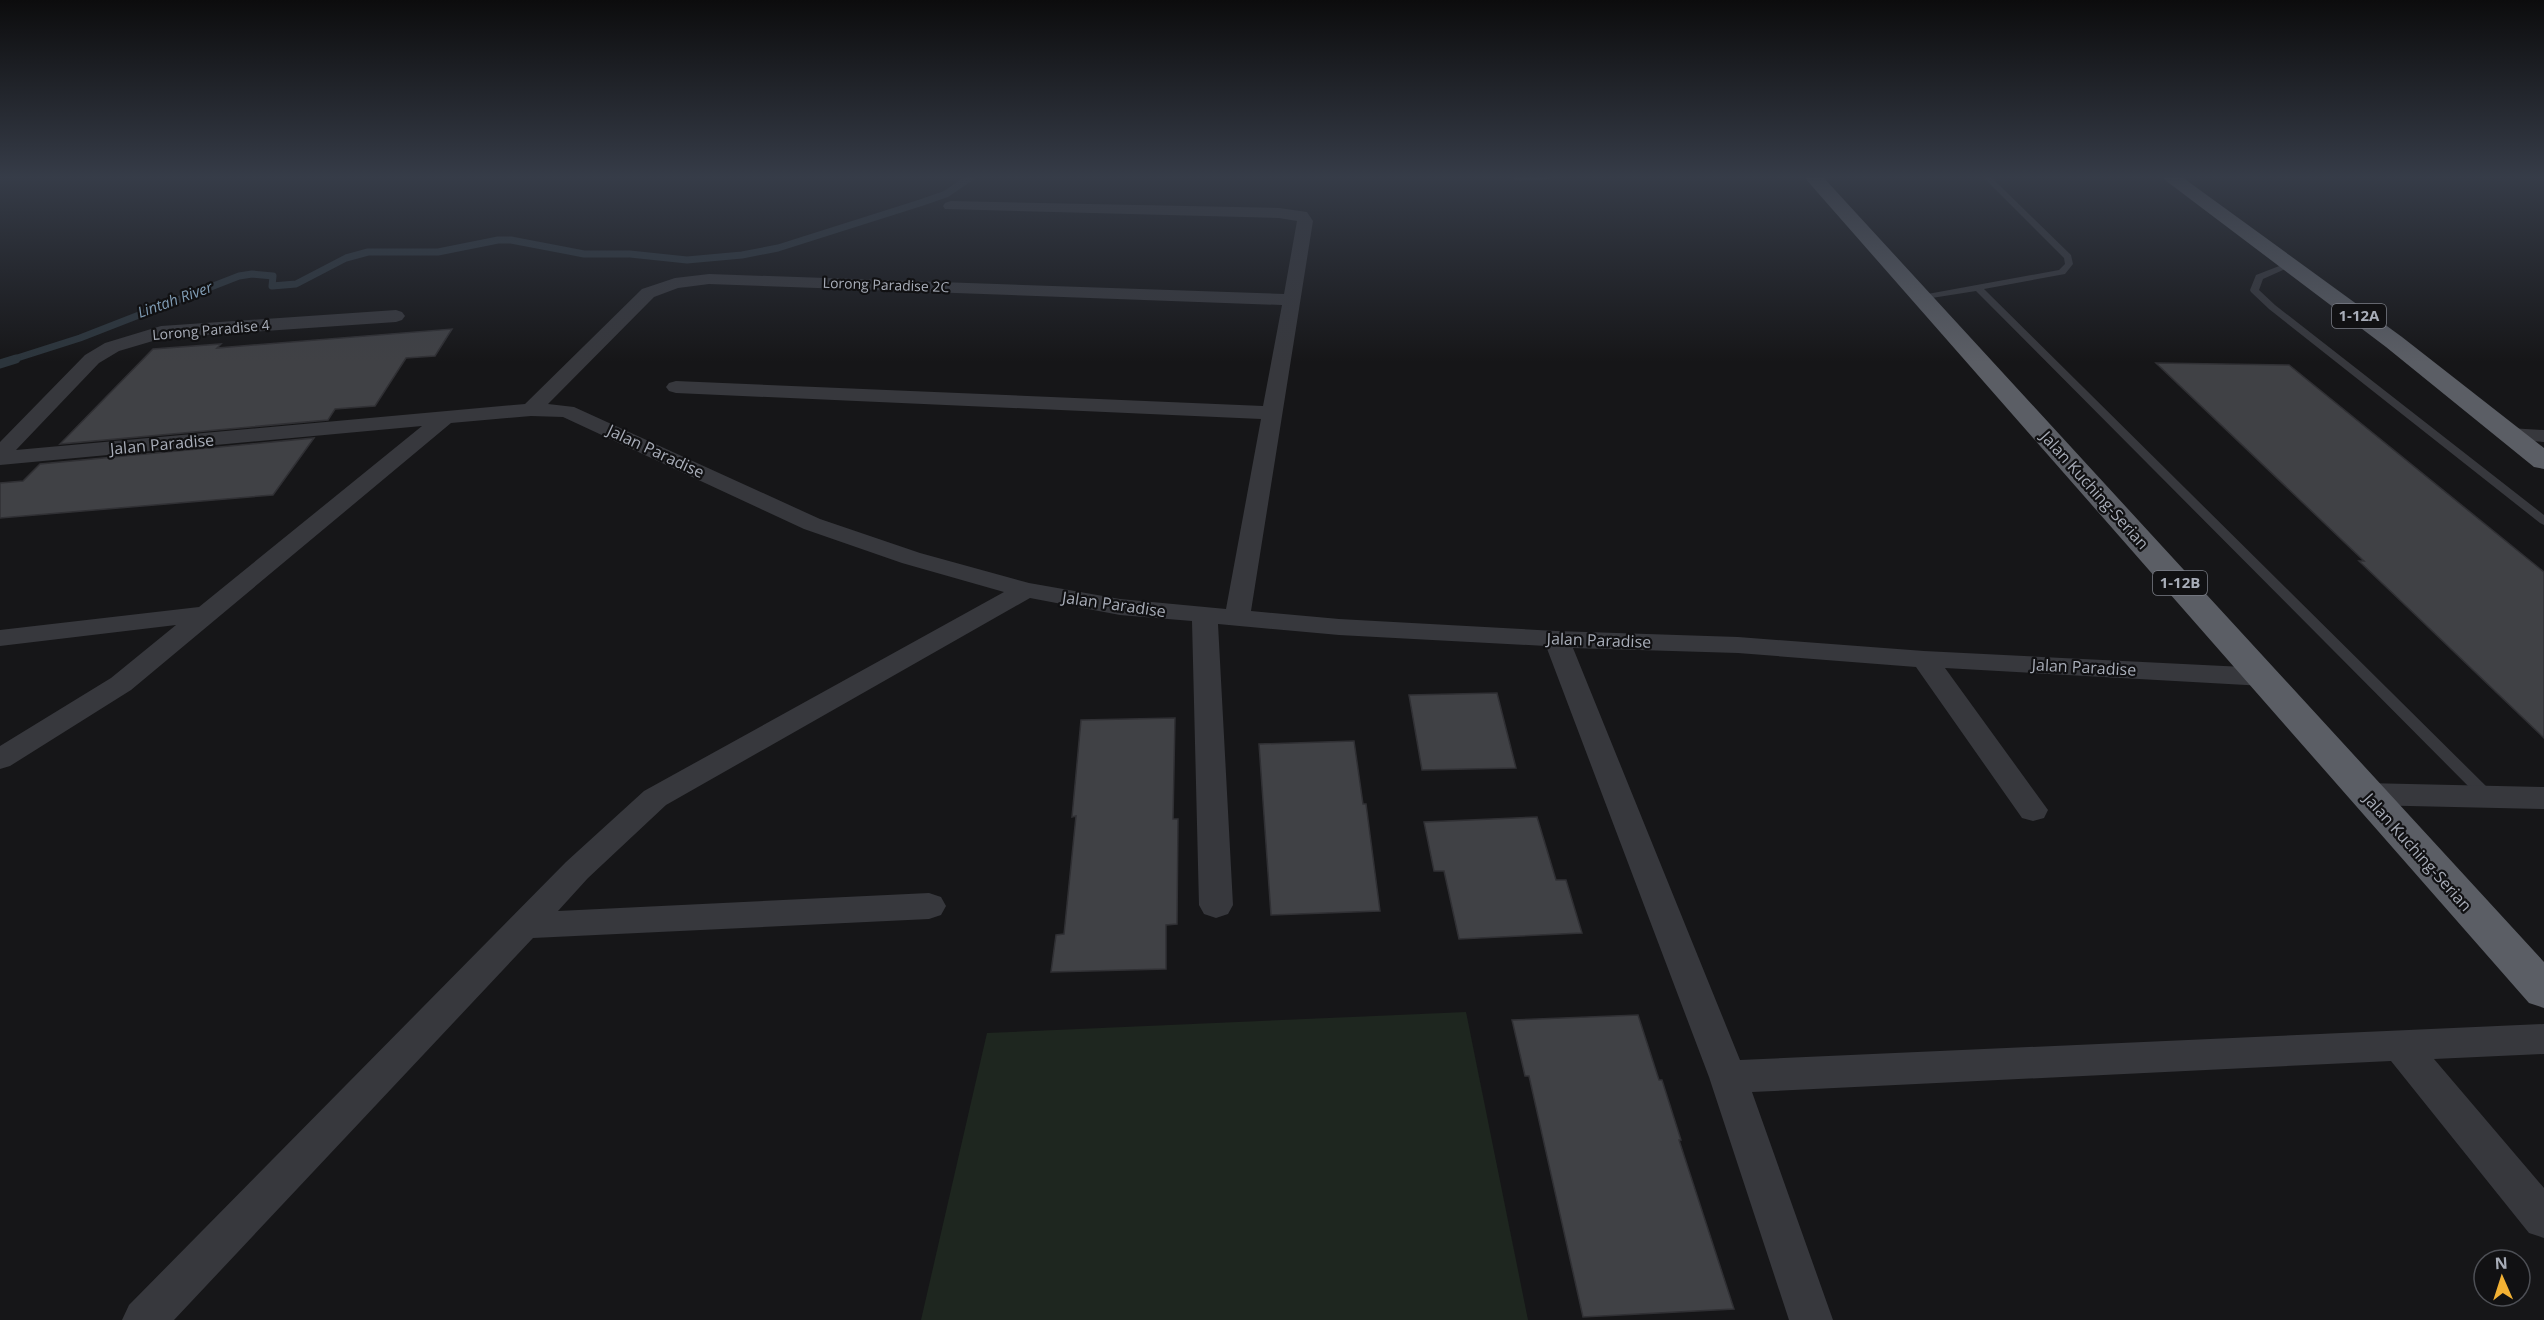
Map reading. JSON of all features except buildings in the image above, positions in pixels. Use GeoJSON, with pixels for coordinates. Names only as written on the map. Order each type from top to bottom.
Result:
{"type":"FeatureCollection","features":[{"type":"Feature","properties":{"kind":"highway","name":"Jalan Kuching-Serian"},"geometry":{"type":"LineString","coordinates":[[1868,239],[2544,991]]}},
{"type":"Feature","properties":{"kind":"highway","name":"1-12A"},"geometry":{"type":"LineString","coordinates":[[2254,239],[2394,342],[2544,461]]}},
{"type":"Feature","properties":{"kind":"street"},"geometry":{"type":"LineString","coordinates":[[1238,618],[1302,239]]}},
{"type":"Feature","properties":{"kind":"street","name":"Lorong Paradise 2C"},"geometry":{"type":"LineString","coordinates":[[531,410],[648,293],[675,283],[710,279],[1292,300]]}},
{"type":"Feature","properties":{"kind":"street","name":"Lorong Paradise 4"},"geometry":{"type":"LineString","coordinates":[[0,456],[92,359],[112,347],[161,333],[396,316]]}},
{"type":"Feature","properties":{"kind":"street"},"geometry":{"type":"LineString","coordinates":[[676,387],[1272,413]]}},
{"type":"Feature","properties":{"kind":"street","name":"Jalan Paradise"},"geometry":{"type":"LineString","coordinates":[[0,456],[531,410],[567,411],[812,524],[912,558],[1026,590],[1120,607],[1205,616],[1556,639],[1738,645],[1924,659],[2264,677]]}},
{"type":"Feature","properties":{"kind":"street"},"geometry":{"type":"LineString","coordinates":[[0,759],[121,684],[445,418]]}},
{"type":"Feature","properties":{"kind":"street"},"geometry":{"type":"LineString","coordinates":[[2509,434],[2544,436]]}},
{"type":"Feature","properties":{"kind":"street"},"geometry":{"type":"LineString","coordinates":[[144,1320],[577,870],[656,798],[1026,590]]}},
{"type":"Feature","properties":{"kind":"street"},"geometry":{"type":"LineString","coordinates":[[0,638],[206,615]]}},
{"type":"Feature","properties":{"kind":"street"},"geometry":{"type":"LineString","coordinates":[[1205,616],[1216,905]]}},
{"type":"Feature","properties":{"kind":"street"},"geometry":{"type":"LineString","coordinates":[[1556,639],[1728,1077],[1811,1320]]}},
{"type":"Feature","properties":{"kind":"street"},"geometry":{"type":"LineString","coordinates":[[1924,659],[2033,810]]}},
{"type":"Feature","properties":{"kind":"street"},"geometry":{"type":"LineString","coordinates":[[2365,794],[2544,798]]}},
{"type":"Feature","properties":{"kind":"street"},"geometry":{"type":"LineString","coordinates":[[525,925],[929,906]]}},
{"type":"Feature","properties":{"kind":"street"},"geometry":{"type":"LineString","coordinates":[[1728,1077],[2544,1039]]}},
{"type":"Feature","properties":{"kind":"street"},"geometry":{"type":"LineString","coordinates":[[2401,1047],[2544,1219]]}},
{"type":"Feature","properties":{"kind":"lane"},"geometry":{"type":"LineString","coordinates":[[1922,298],[1979,290],[2062,272],[2069,264],[2068,257],[2050,239]]}},
{"type":"Feature","properties":{"kind":"lane"},"geometry":{"type":"LineString","coordinates":[[2290,265],[2259,277],[2254,290],[2272,308],[2544,521]]}},
{"type":"Feature","properties":{"kind":"lane"},"geometry":{"type":"LineString","coordinates":[[1979,290],[2486,795]]}},
{"type":"Feature","properties":{"kind":"shaded area"},"geometry":{"type":"Polygon","coordinates":[[[1466,1012],[1528,1320],[921,1320],[987,1033],[1466,1012]]]}},
{"type":"Feature","properties":{"kind":"waterway","name":"Lintah River"},"geometry":{"type":"LineString","coordinates":[[11,360],[80,338],[239,276],[252,274],[273,276],[272,286],[296,284],[346,258],[368,252],[438,252],[498,240],[511,240],[584,254],[630,254],[687,260],[742,255],[778,248],[808,239]]}},
{"type":"Feature","properties":{"kind":"waterway","name":"Lintah River"},"geometry":{"type":"LineString","coordinates":[[0,364],[16,359]]}}]}
